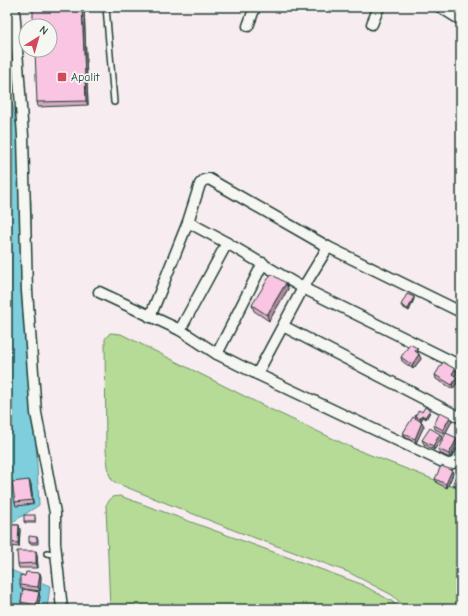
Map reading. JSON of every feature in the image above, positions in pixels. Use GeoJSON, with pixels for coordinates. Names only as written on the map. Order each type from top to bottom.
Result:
{"type":"FeatureCollection","features":[{"type":"Feature","properties":{"kind":"street"},"geometry":{"type":"LineString","coordinates":[[14,7],[23,136],[27,291],[35,405],[55,513],[52,554],[62,609]]}},
{"type":"Feature","properties":{"kind":"street"},"geometry":{"type":"LineString","coordinates":[[248,26],[255,7]]}},
{"type":"Feature","properties":{"kind":"street"},"geometry":{"type":"LineString","coordinates":[[372,24],[379,7]]}},
{"type":"Feature","properties":{"kind":"street"},"geometry":{"type":"LineString","coordinates":[[440,7],[461,20]]}},
{"type":"Feature","properties":{"kind":"street"},"geometry":{"type":"LineString","coordinates":[[150,317],[188,222],[200,184],[204,180],[210,178],[328,247],[461,312]]}},
{"type":"Feature","properties":{"kind":"street"},"geometry":{"type":"LineString","coordinates":[[188,222],[227,242],[303,288],[461,366]]}},
{"type":"Feature","properties":{"kind":"street"},"geometry":{"type":"LineString","coordinates":[[180,330],[227,242]]}},
{"type":"Feature","properties":{"kind":"street"},"geometry":{"type":"LineString","coordinates":[[258,374],[303,288],[328,247]]}},
{"type":"Feature","properties":{"kind":"street"},"geometry":{"type":"LineString","coordinates":[[217,354],[263,263]]}},
{"type":"Feature","properties":{"kind":"street"},"geometry":{"type":"LineString","coordinates":[[99,292],[180,330],[217,354],[447,464],[453,464],[457,461],[461,453]]}},
{"type":"Feature","properties":{"kind":"street"},"geometry":{"type":"LineString","coordinates":[[283,326],[461,418]]}},
{"type":"Feature","properties":{"kind":"lane"},"geometry":{"type":"LineString","coordinates":[[106,7],[114,102]]}},
{"type":"Feature","properties":{"kind":"green space"},"geometry":{"type":"Polygon","coordinates":[[[110,333],[121,334],[270,409],[355,449],[461,490],[461,609],[404,609],[402,604],[392,595],[348,572],[236,531],[116,483],[112,480],[109,474],[106,450],[105,339],[110,333]]]}},
{"type":"Feature","properties":{"kind":"green space"},"geometry":{"type":"Polygon","coordinates":[[[120,496],[361,584],[393,602],[398,609],[110,609],[106,505],[112,497],[120,496]]]}},
{"type":"Feature","properties":{"kind":"water"},"geometry":{"type":"Polygon","coordinates":[[[7,76],[31,201],[32,364],[39,505],[10,524],[8,569],[50,586],[47,609],[7,609],[7,76]]]}},
{"type":"Feature","properties":{"kind":"building","name":"Apalit"},"geometry":{"type":"Polygon","coordinates":[[[33,7],[82,7],[86,101],[37,102],[35,58],[58,58],[58,18],[33,18],[33,7]]]}},
{"type":"Feature","properties":{"kind":"building"},"geometry":{"type":"Polygon","coordinates":[[[271,274],[286,283],[267,315],[252,305],[271,274]]]}},
{"type":"Feature","properties":{"kind":"building"},"geometry":{"type":"Polygon","coordinates":[[[407,294],[414,297],[408,309],[401,305],[407,294]]]}},
{"type":"Feature","properties":{"kind":"building"},"geometry":{"type":"Polygon","coordinates":[[[410,344],[417,348],[415,351],[419,354],[412,365],[401,357],[410,344]]]}},
{"type":"Feature","properties":{"kind":"building"},"geometry":{"type":"Polygon","coordinates":[[[443,362],[455,369],[452,374],[457,377],[452,385],[435,375],[443,362]]]}},
{"type":"Feature","properties":{"kind":"building"},"geometry":{"type":"Polygon","coordinates":[[[425,407],[430,410],[425,417],[422,415],[420,419],[415,416],[419,410],[422,412],[425,407]]]}},
{"type":"Feature","properties":{"kind":"building"},"geometry":{"type":"Polygon","coordinates":[[[440,412],[450,417],[443,430],[434,425],[440,412]]]}},
{"type":"Feature","properties":{"kind":"building"},"geometry":{"type":"Polygon","coordinates":[[[413,417],[422,422],[415,439],[403,433],[413,417]]]}},
{"type":"Feature","properties":{"kind":"building"},"geometry":{"type":"Polygon","coordinates":[[[430,428],[440,434],[433,446],[422,440],[430,428]]]}},
{"type":"Feature","properties":{"kind":"building"},"geometry":{"type":"Polygon","coordinates":[[[446,433],[457,438],[449,454],[438,449],[446,433]]]}},
{"type":"Feature","properties":{"kind":"building"},"geometry":{"type":"Polygon","coordinates":[[[441,466],[452,470],[446,484],[435,479],[441,466]]]}},
{"type":"Feature","properties":{"kind":"building"},"geometry":{"type":"Polygon","coordinates":[[[456,474],[461,476],[461,487],[453,484],[456,474]]]}},
{"type":"Feature","properties":{"kind":"building"},"geometry":{"type":"Polygon","coordinates":[[[29,480],[32,500],[15,502],[12,482],[29,480]]]}},
{"type":"Feature","properties":{"kind":"building"},"geometry":{"type":"Polygon","coordinates":[[[24,515],[35,515],[35,521],[24,521],[24,515]]]}},
{"type":"Feature","properties":{"kind":"building"},"geometry":{"type":"Polygon","coordinates":[[[7,525],[19,525],[18,543],[7,542],[7,525]]]}},
{"type":"Feature","properties":{"kind":"building"},"geometry":{"type":"Polygon","coordinates":[[[29,536],[37,537],[37,542],[29,542],[29,536]]]}},
{"type":"Feature","properties":{"kind":"building"},"geometry":{"type":"Polygon","coordinates":[[[17,551],[36,551],[36,563],[18,564],[17,551]]]}},
{"type":"Feature","properties":{"kind":"building"},"geometry":{"type":"Polygon","coordinates":[[[26,572],[40,573],[38,587],[20,585],[20,575],[25,576],[26,572]]]}},
{"type":"Feature","properties":{"kind":"building"},"geometry":{"type":"Polygon","coordinates":[[[23,589],[39,592],[36,605],[21,602],[23,589]]]}},
{"type":"Feature","properties":{"kind":"place","name":"Apalit"},"geometry":{"type":"Point","coordinates":[62,77]}}]}
